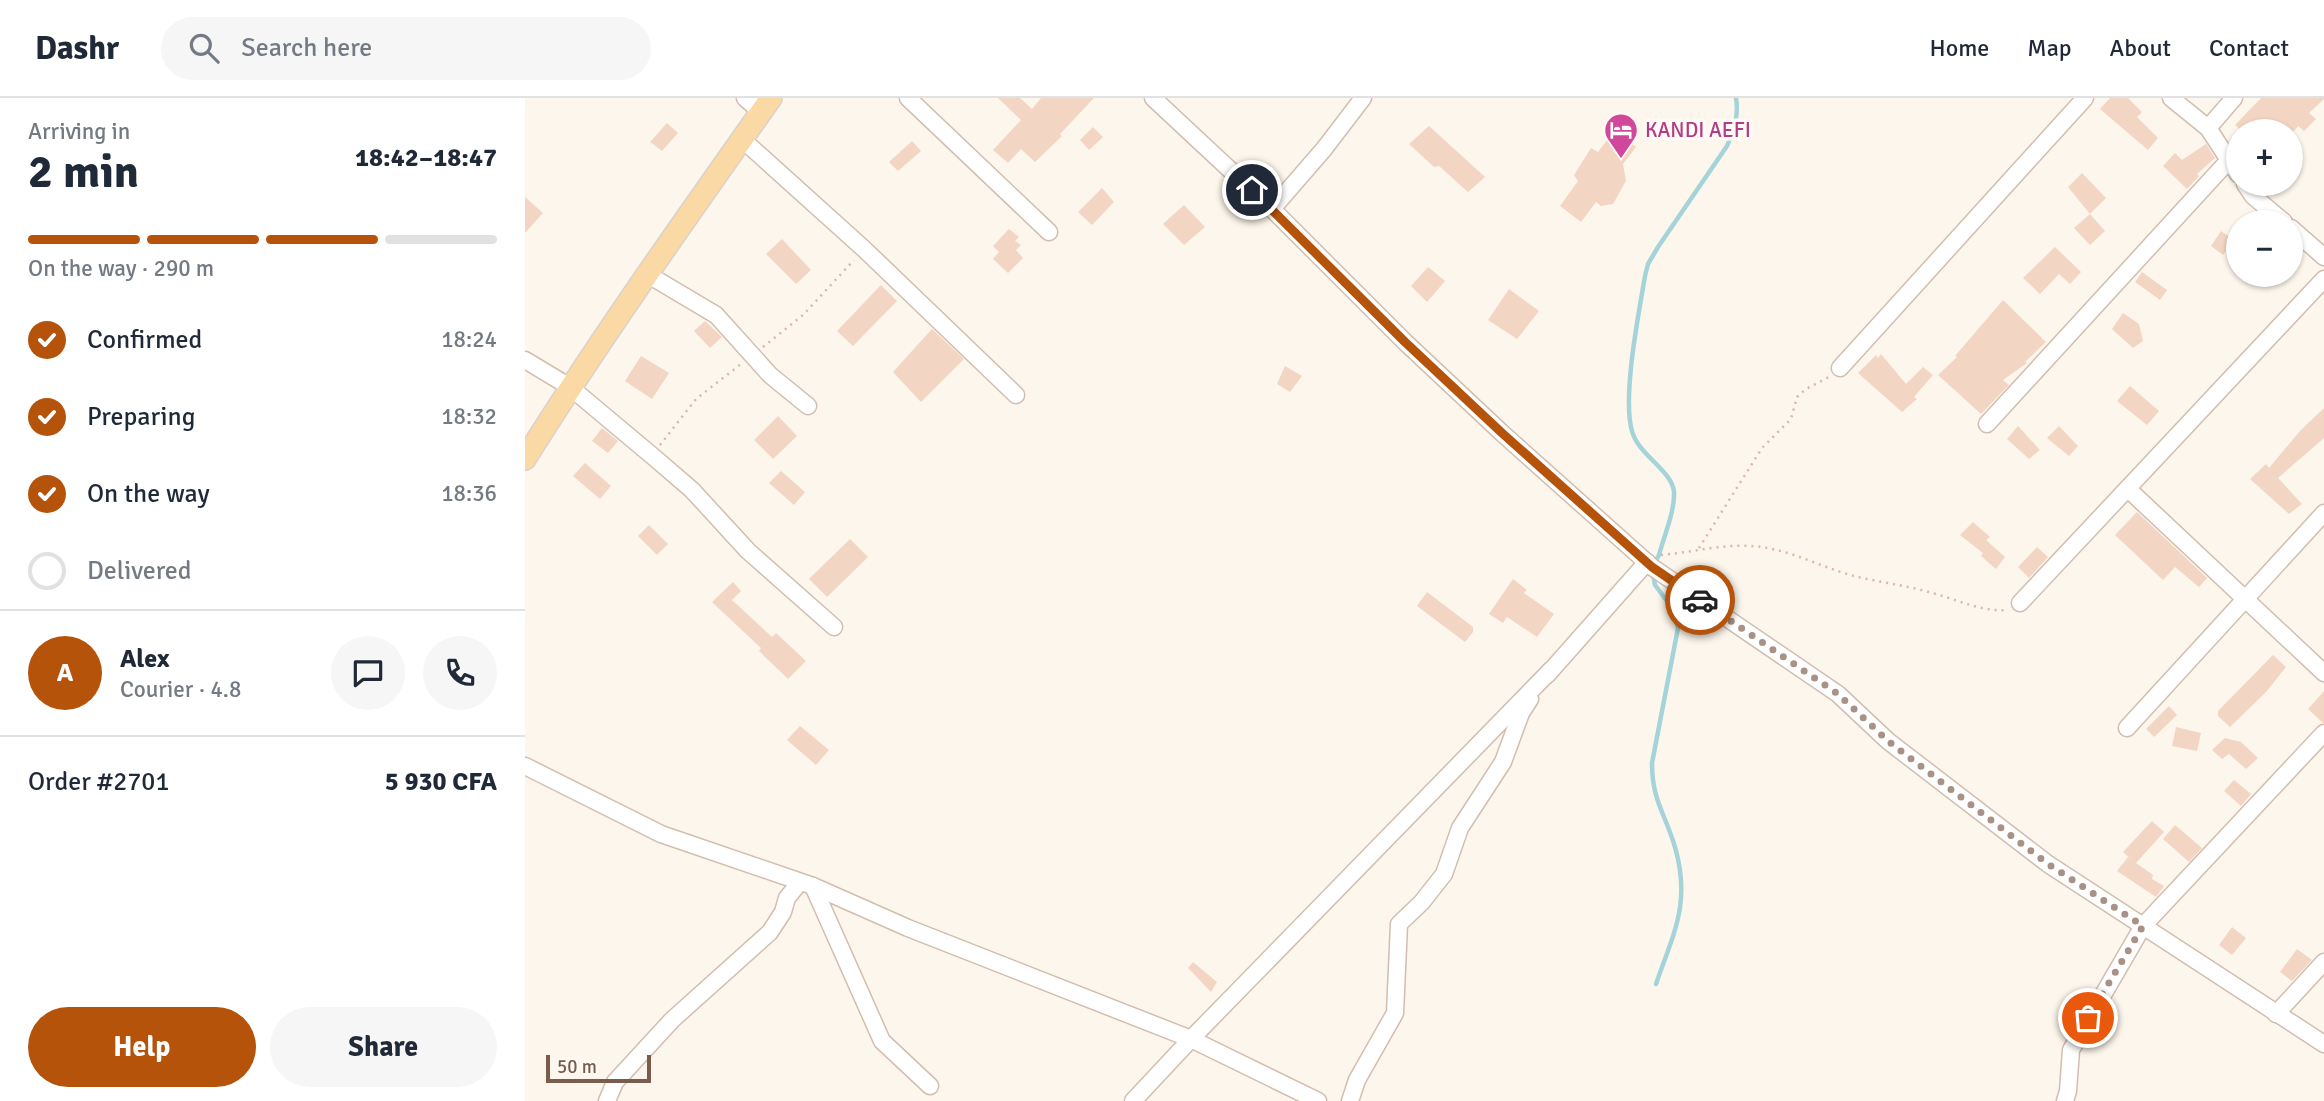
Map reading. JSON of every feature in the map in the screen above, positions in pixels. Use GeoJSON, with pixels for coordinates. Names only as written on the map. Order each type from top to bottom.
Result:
{"type":"FeatureCollection","features":[{"type":"Feature","properties":{"kind":"main road"},"geometry":{"type":"LineString","coordinates":[[525,459],[647,274],[743,140],[759,103]]}},
{"type":"Feature","properties":{"kind":"street"},"geometry":{"type":"LineString","coordinates":[[908,98],[1049,232]]}},
{"type":"Feature","properties":{"kind":"street"},"geometry":{"type":"LineString","coordinates":[[1153,98],[1272,209],[1502,433],[1645,560],[1838,694],[1888,741],[2048,864],[2324,1044]]}},
{"type":"Feature","properties":{"kind":"street"},"geometry":{"type":"LineString","coordinates":[[1272,209],[1324,149],[1363,98]]}},
{"type":"Feature","properties":{"kind":"street"},"geometry":{"type":"LineString","coordinates":[[1840,368],[2085,98]]}},
{"type":"Feature","properties":{"kind":"street"},"geometry":{"type":"LineString","coordinates":[[2171,98],[2208,128],[2226,155]]}},
{"type":"Feature","properties":{"kind":"street"},"geometry":{"type":"LineString","coordinates":[[2208,128],[2234,98]]}},
{"type":"Feature","properties":{"kind":"street"},"geometry":{"type":"LineString","coordinates":[[743,140],[864,249],[1016,395]]}},
{"type":"Feature","properties":{"kind":"street"},"geometry":{"type":"LineString","coordinates":[[1987,424],[2226,175]]}},
{"type":"Feature","properties":{"kind":"street"},"geometry":{"type":"LineString","coordinates":[[2253,196],[2270,210]]}},
{"type":"Feature","properties":{"kind":"street"},"geometry":{"type":"LineString","coordinates":[[2303,239],[2324,257]]}},
{"type":"Feature","properties":{"kind":"street"},"geometry":{"type":"LineString","coordinates":[[647,274],[716,315],[770,375],[807,406]]}},
{"type":"Feature","properties":{"kind":"street"},"geometry":{"type":"LineString","coordinates":[[2020,603],[2324,279]]}},
{"type":"Feature","properties":{"kind":"street"},"geometry":{"type":"LineString","coordinates":[[525,360],[570,387],[692,490],[748,551],[834,627]]}},
{"type":"Feature","properties":{"kind":"street"},"geometry":{"type":"LineString","coordinates":[[2128,489],[2324,673]]}},
{"type":"Feature","properties":{"kind":"street"},"geometry":{"type":"LineString","coordinates":[[2127,729],[2324,513]]}},
{"type":"Feature","properties":{"kind":"street"},"geometry":{"type":"LineString","coordinates":[[1133,1101],[1552,669],[1645,560]]}},
{"type":"Feature","properties":{"kind":"street"},"geometry":{"type":"LineString","coordinates":[[1350,1101],[1357,1080],[1395,1013],[1399,924],[1422,902],[1444,874],[1460,828],[1503,762],[1521,713],[1552,669]]}},
{"type":"Feature","properties":{"kind":"street"},"geometry":{"type":"LineString","coordinates":[[2065,1101],[2071,1050],[2143,926],[2324,733]]}},
{"type":"Feature","properties":{"kind":"street"},"geometry":{"type":"LineString","coordinates":[[525,766],[661,834],[806,884],[908,928],[1191,1039],[1318,1101]]}},
{"type":"Feature","properties":{"kind":"street"},"geometry":{"type":"LineString","coordinates":[[806,884],[882,1041],[930,1086]]}},
{"type":"Feature","properties":{"kind":"street"},"geometry":{"type":"LineString","coordinates":[[607,1101],[615,1082],[672,1020],[770,932],[783,912],[787,898],[806,884]]}},
{"type":"Feature","properties":{"kind":"street"},"geometry":{"type":"LineString","coordinates":[[2276,1014],[2324,962]]}},
{"type":"Feature","properties":{"kind":"path"},"geometry":{"type":"LineString","coordinates":[[1699,548],[1762,448],[1791,419],[1797,397],[1806,389],[1825,381],[1840,368]]}},
{"type":"Feature","properties":{"kind":"path"},"geometry":{"type":"LineString","coordinates":[[1645,560],[1699,548],[1733,545],[1771,548],[1857,577],[1905,585],[1976,608],[2007,611],[2020,603]]}},
{"type":"Feature","properties":{"kind":"building"},"geometry":{"type":"Polygon","coordinates":[[[998,98],[1020,98],[1032,109],[1041,98],[1094,98],[1060,134],[1062,136],[1035,162],[1021,149],[1008,163],[993,150],[1021,120],[998,98]]]}},
{"type":"Feature","properties":{"kind":"building"},"geometry":{"type":"Polygon","coordinates":[[[2110,98],[2128,98],[2142,112],[2137,117],[2158,138],[2148,150],[2100,109],[2110,98]]]}},
{"type":"Feature","properties":{"kind":"building"},"geometry":{"type":"Polygon","coordinates":[[[2261,98],[2324,98],[2309,113],[2316,119],[2304,131],[2303,119],[2241,119],[2261,98]]]}},
{"type":"Feature","properties":{"kind":"building"},"geometry":{"type":"Polygon","coordinates":[[[667,123],[678,133],[662,151],[650,142],[667,123]]]}},
{"type":"Feature","properties":{"kind":"building"},"geometry":{"type":"Polygon","coordinates":[[[1429,126],[1485,177],[1468,192],[1409,144],[1429,126]]]}},
{"type":"Feature","properties":{"kind":"building"},"geometry":{"type":"Polygon","coordinates":[[[1093,127],[1103,137],[1089,150],[1080,140],[1093,127]]]}},
{"type":"Feature","properties":{"kind":"building"},"geometry":{"type":"Polygon","coordinates":[[[1614,131],[1636,147],[1623,164],[1626,181],[1613,204],[1601,206],[1596,202],[1581,222],[1560,206],[1578,181],[1574,175],[1591,148],[1598,152],[1614,131]]]}},
{"type":"Feature","properties":{"kind":"building"},"geometry":{"type":"Polygon","coordinates":[[[912,141],[921,151],[898,171],[889,162],[912,141]]]}},
{"type":"Feature","properties":{"kind":"building"},"geometry":{"type":"Polygon","coordinates":[[[2206,144],[2215,158],[2197,174],[2199,176],[2187,189],[2163,166],[2175,153],[2182,160],[2206,144]]]}},
{"type":"Feature","properties":{"kind":"building"},"geometry":{"type":"Polygon","coordinates":[[[2082,173],[2106,198],[2090,214],[2068,187],[2082,173]]]}},
{"type":"Feature","properties":{"kind":"building"},"geometry":{"type":"Polygon","coordinates":[[[1102,188],[1114,202],[1092,225],[1078,212],[1102,188]]]}},
{"type":"Feature","properties":{"kind":"building"},"geometry":{"type":"Polygon","coordinates":[[[525,197],[543,213],[525,233],[525,197]]]}},
{"type":"Feature","properties":{"kind":"building"},"geometry":{"type":"Polygon","coordinates":[[[1184,205],[1205,227],[1184,245],[1163,224],[1184,205]]]}},
{"type":"Feature","properties":{"kind":"building"},"geometry":{"type":"Polygon","coordinates":[[[2090,214],[2105,231],[2090,245],[2074,228],[2090,214]]]}},
{"type":"Feature","properties":{"kind":"building"},"geometry":{"type":"Polygon","coordinates":[[[1009,229],[1019,237],[1015,241],[1021,245],[1016,250],[1023,258],[1008,273],[993,259],[999,252],[993,246],[1009,229]]]}},
{"type":"Feature","properties":{"kind":"building"},"geometry":{"type":"Polygon","coordinates":[[[2221,231],[2226,234],[2226,251],[2223,255],[2211,246],[2221,231]]]}},
{"type":"Feature","properties":{"kind":"building"},"geometry":{"type":"Polygon","coordinates":[[[782,239],[811,270],[796,284],[766,254],[782,239]]]}},
{"type":"Feature","properties":{"kind":"building"},"geometry":{"type":"Polygon","coordinates":[[[2055,247],[2081,272],[2070,284],[2059,274],[2040,294],[2023,278],[2055,247]]]}},
{"type":"Feature","properties":{"kind":"building"},"geometry":{"type":"Polygon","coordinates":[[[1428,267],[1445,281],[1427,302],[1411,286],[1428,267]]]}},
{"type":"Feature","properties":{"kind":"building"},"geometry":{"type":"Polygon","coordinates":[[[2142,272],[2167,290],[2160,300],[2135,282],[2142,272]]]}},
{"type":"Feature","properties":{"kind":"building"},"geometry":{"type":"Polygon","coordinates":[[[881,285],[897,301],[853,346],[837,331],[881,285]]]}},
{"type":"Feature","properties":{"kind":"building"},"geometry":{"type":"Polygon","coordinates":[[[1509,289],[1539,311],[1517,339],[1488,320],[1509,289]]]}},
{"type":"Feature","properties":{"kind":"building"},"geometry":{"type":"Polygon","coordinates":[[[2003,300],[2046,342],[2025,362],[2027,363],[2003,380],[2009,385],[1981,414],[1938,375],[1957,357],[1955,356],[2003,300]]]}},
{"type":"Feature","properties":{"kind":"building"},"geometry":{"type":"Polygon","coordinates":[[[2123,313],[2139,324],[2143,341],[2133,348],[2112,329],[2123,313]]]}},
{"type":"Feature","properties":{"kind":"building"},"geometry":{"type":"Polygon","coordinates":[[[705,321],[722,337],[710,348],[694,331],[705,321]]]}},
{"type":"Feature","properties":{"kind":"building"},"geometry":{"type":"Polygon","coordinates":[[[932,329],[964,359],[921,402],[893,372],[932,329]]]}},
{"type":"Feature","properties":{"kind":"building"},"geometry":{"type":"Polygon","coordinates":[[[1881,354],[1906,384],[1923,367],[1933,375],[1914,397],[1917,399],[1902,412],[1858,373],[1876,355],[1878,358],[1881,354]]]}},
{"type":"Feature","properties":{"kind":"building"},"geometry":{"type":"Polygon","coordinates":[[[641,356],[669,373],[652,399],[625,381],[641,356]]]}},
{"type":"Feature","properties":{"kind":"building"},"geometry":{"type":"Polygon","coordinates":[[[1285,366],[1302,376],[1290,392],[1277,384],[1285,366]]]}},
{"type":"Feature","properties":{"kind":"building"},"geometry":{"type":"Polygon","coordinates":[[[2130,386],[2159,411],[2147,425],[2117,401],[2130,386]]]}},
{"type":"Feature","properties":{"kind":"building"},"geometry":{"type":"Polygon","coordinates":[[[2324,408],[2324,438],[2278,478],[2302,504],[2289,514],[2250,479],[2266,464],[2269,468],[2300,431],[2324,408]]]}},
{"type":"Feature","properties":{"kind":"building"},"geometry":{"type":"Polygon","coordinates":[[[778,416],[797,436],[773,459],[754,440],[778,416]]]}},
{"type":"Feature","properties":{"kind":"building"},"geometry":{"type":"Polygon","coordinates":[[[2018,426],[2040,450],[2029,459],[2007,439],[2018,426]]]}},
{"type":"Feature","properties":{"kind":"building"},"geometry":{"type":"Polygon","coordinates":[[[2059,426],[2078,446],[2069,456],[2047,438],[2059,426]]]}},
{"type":"Feature","properties":{"kind":"building"},"geometry":{"type":"Polygon","coordinates":[[[602,428],[618,441],[608,453],[592,441],[602,428]]]}},
{"type":"Feature","properties":{"kind":"building"},"geometry":{"type":"Polygon","coordinates":[[[585,463],[611,486],[600,499],[573,476],[585,463]]]}},
{"type":"Feature","properties":{"kind":"building"},"geometry":{"type":"Polygon","coordinates":[[[781,471],[805,492],[794,505],[769,483],[781,471]]]}},
{"type":"Feature","properties":{"kind":"building"},"geometry":{"type":"Polygon","coordinates":[[[2137,512],[2207,578],[2199,587],[2175,567],[2163,580],[2115,535],[2137,512]]]}},
{"type":"Feature","properties":{"kind":"building"},"geometry":{"type":"Polygon","coordinates":[[[1973,522],[1990,537],[1986,540],[2005,557],[1996,569],[1981,556],[1983,553],[1960,535],[1973,522]]]}},
{"type":"Feature","properties":{"kind":"building"},"geometry":{"type":"Polygon","coordinates":[[[649,525],[668,544],[657,555],[638,536],[649,525]]]}},
{"type":"Feature","properties":{"kind":"building"},"geometry":{"type":"Polygon","coordinates":[[[850,539],[868,557],[827,597],[809,579],[850,539]]]}},
{"type":"Feature","properties":{"kind":"building"},"geometry":{"type":"Polygon","coordinates":[[[2037,547],[2048,557],[2029,578],[2018,567],[2037,547]]]}},
{"type":"Feature","properties":{"kind":"building"},"geometry":{"type":"Polygon","coordinates":[[[1513,579],[1527,590],[1524,593],[1554,614],[1537,637],[1507,617],[1503,623],[1489,614],[1513,579]]]}},
{"type":"Feature","properties":{"kind":"building"},"geometry":{"type":"Polygon","coordinates":[[[733,582],[741,591],[732,600],[772,637],[776,633],[806,661],[788,679],[759,651],[761,648],[712,602],[733,582]]]}},
{"type":"Feature","properties":{"kind":"building"},"geometry":{"type":"Polygon","coordinates":[[[1427,592],[1473,627],[1473,632],[1465,642],[1417,606],[1427,592]]]}},
{"type":"Feature","properties":{"kind":"building"},"geometry":{"type":"Polygon","coordinates":[[[2273,655],[2286,667],[2266,692],[2230,727],[2218,716],[2218,711],[2273,655]]]}},
{"type":"Feature","properties":{"kind":"building"},"geometry":{"type":"Polygon","coordinates":[[[2324,691],[2324,723],[2323,723],[2308,709],[2324,691]]]}},
{"type":"Feature","properties":{"kind":"building"},"geometry":{"type":"Polygon","coordinates":[[[2169,706],[2177,715],[2154,737],[2146,729],[2169,706]]]}},
{"type":"Feature","properties":{"kind":"building"},"geometry":{"type":"Polygon","coordinates":[[[800,726],[829,750],[816,765],[787,740],[800,726]]]}},
{"type":"Feature","properties":{"kind":"building"},"geometry":{"type":"Polygon","coordinates":[[[2176,727],[2201,733],[2197,751],[2172,746],[2176,727]]]}},
{"type":"Feature","properties":{"kind":"building"},"geometry":{"type":"Polygon","coordinates":[[[2225,738],[2241,742],[2258,758],[2246,769],[2229,754],[2222,759],[2212,750],[2225,738]]]}},
{"type":"Feature","properties":{"kind":"building"},"geometry":{"type":"Polygon","coordinates":[[[2234,780],[2251,794],[2241,806],[2224,791],[2234,780]]]}},
{"type":"Feature","properties":{"kind":"building"},"geometry":{"type":"Polygon","coordinates":[[[2152,821],[2164,832],[2136,863],[2153,875],[2152,879],[2164,886],[2156,897],[2117,871],[2128,857],[2132,860],[2123,852],[2152,821]]]}},
{"type":"Feature","properties":{"kind":"building"},"geometry":{"type":"Polygon","coordinates":[[[2175,825],[2202,848],[2189,862],[2163,839],[2175,825]]]}},
{"type":"Feature","properties":{"kind":"building"},"geometry":{"type":"Polygon","coordinates":[[[2232,927],[2246,938],[2232,955],[2219,945],[2232,927]]]}},
{"type":"Feature","properties":{"kind":"building"},"geometry":{"type":"Polygon","coordinates":[[[2297,949],[2312,960],[2292,981],[2280,972],[2297,949]]]}},
{"type":"Feature","properties":{"kind":"building"},"geometry":{"type":"Polygon","coordinates":[[[1193,962],[1217,982],[1211,992],[1188,968],[1193,962]]]}},
{"type":"Feature","properties":{"kind":"waterway"},"geometry":{"type":"LineString","coordinates":[[1655,562],[1671,515],[1674,492],[1667,477],[1635,440],[1629,416],[1630,377],[1645,276],[1648,264],[1658,247],[1727,146],[1735,122],[1736,98]]}},
{"type":"Feature","properties":{"kind":"waterway"},"geometry":{"type":"LineString","coordinates":[[1653,574],[1655,585],[1675,612],[1678,628],[1652,763],[1654,787],[1675,847],[1681,885],[1681,901],[1674,933],[1656,984]]}},
{"type":"Feature","properties":{"kind":"way so far"},"geometry":{"type":"LineString","coordinates":[[1700,600],[1838,694],[1888,741],[2048,864],[2143,926],[2088,1018]]}},
{"type":"Feature","properties":{"kind":"place","name":"KANDI AEFI"},"geometry":{"type":"Point","coordinates":[1621,160]}},
{"type":"Feature","properties":{"kind":"route"},"geometry":{"type":"LineString","coordinates":[[1252,190],[1405,342],[1502,433],[1652,567],[1700,600]]}}]}
